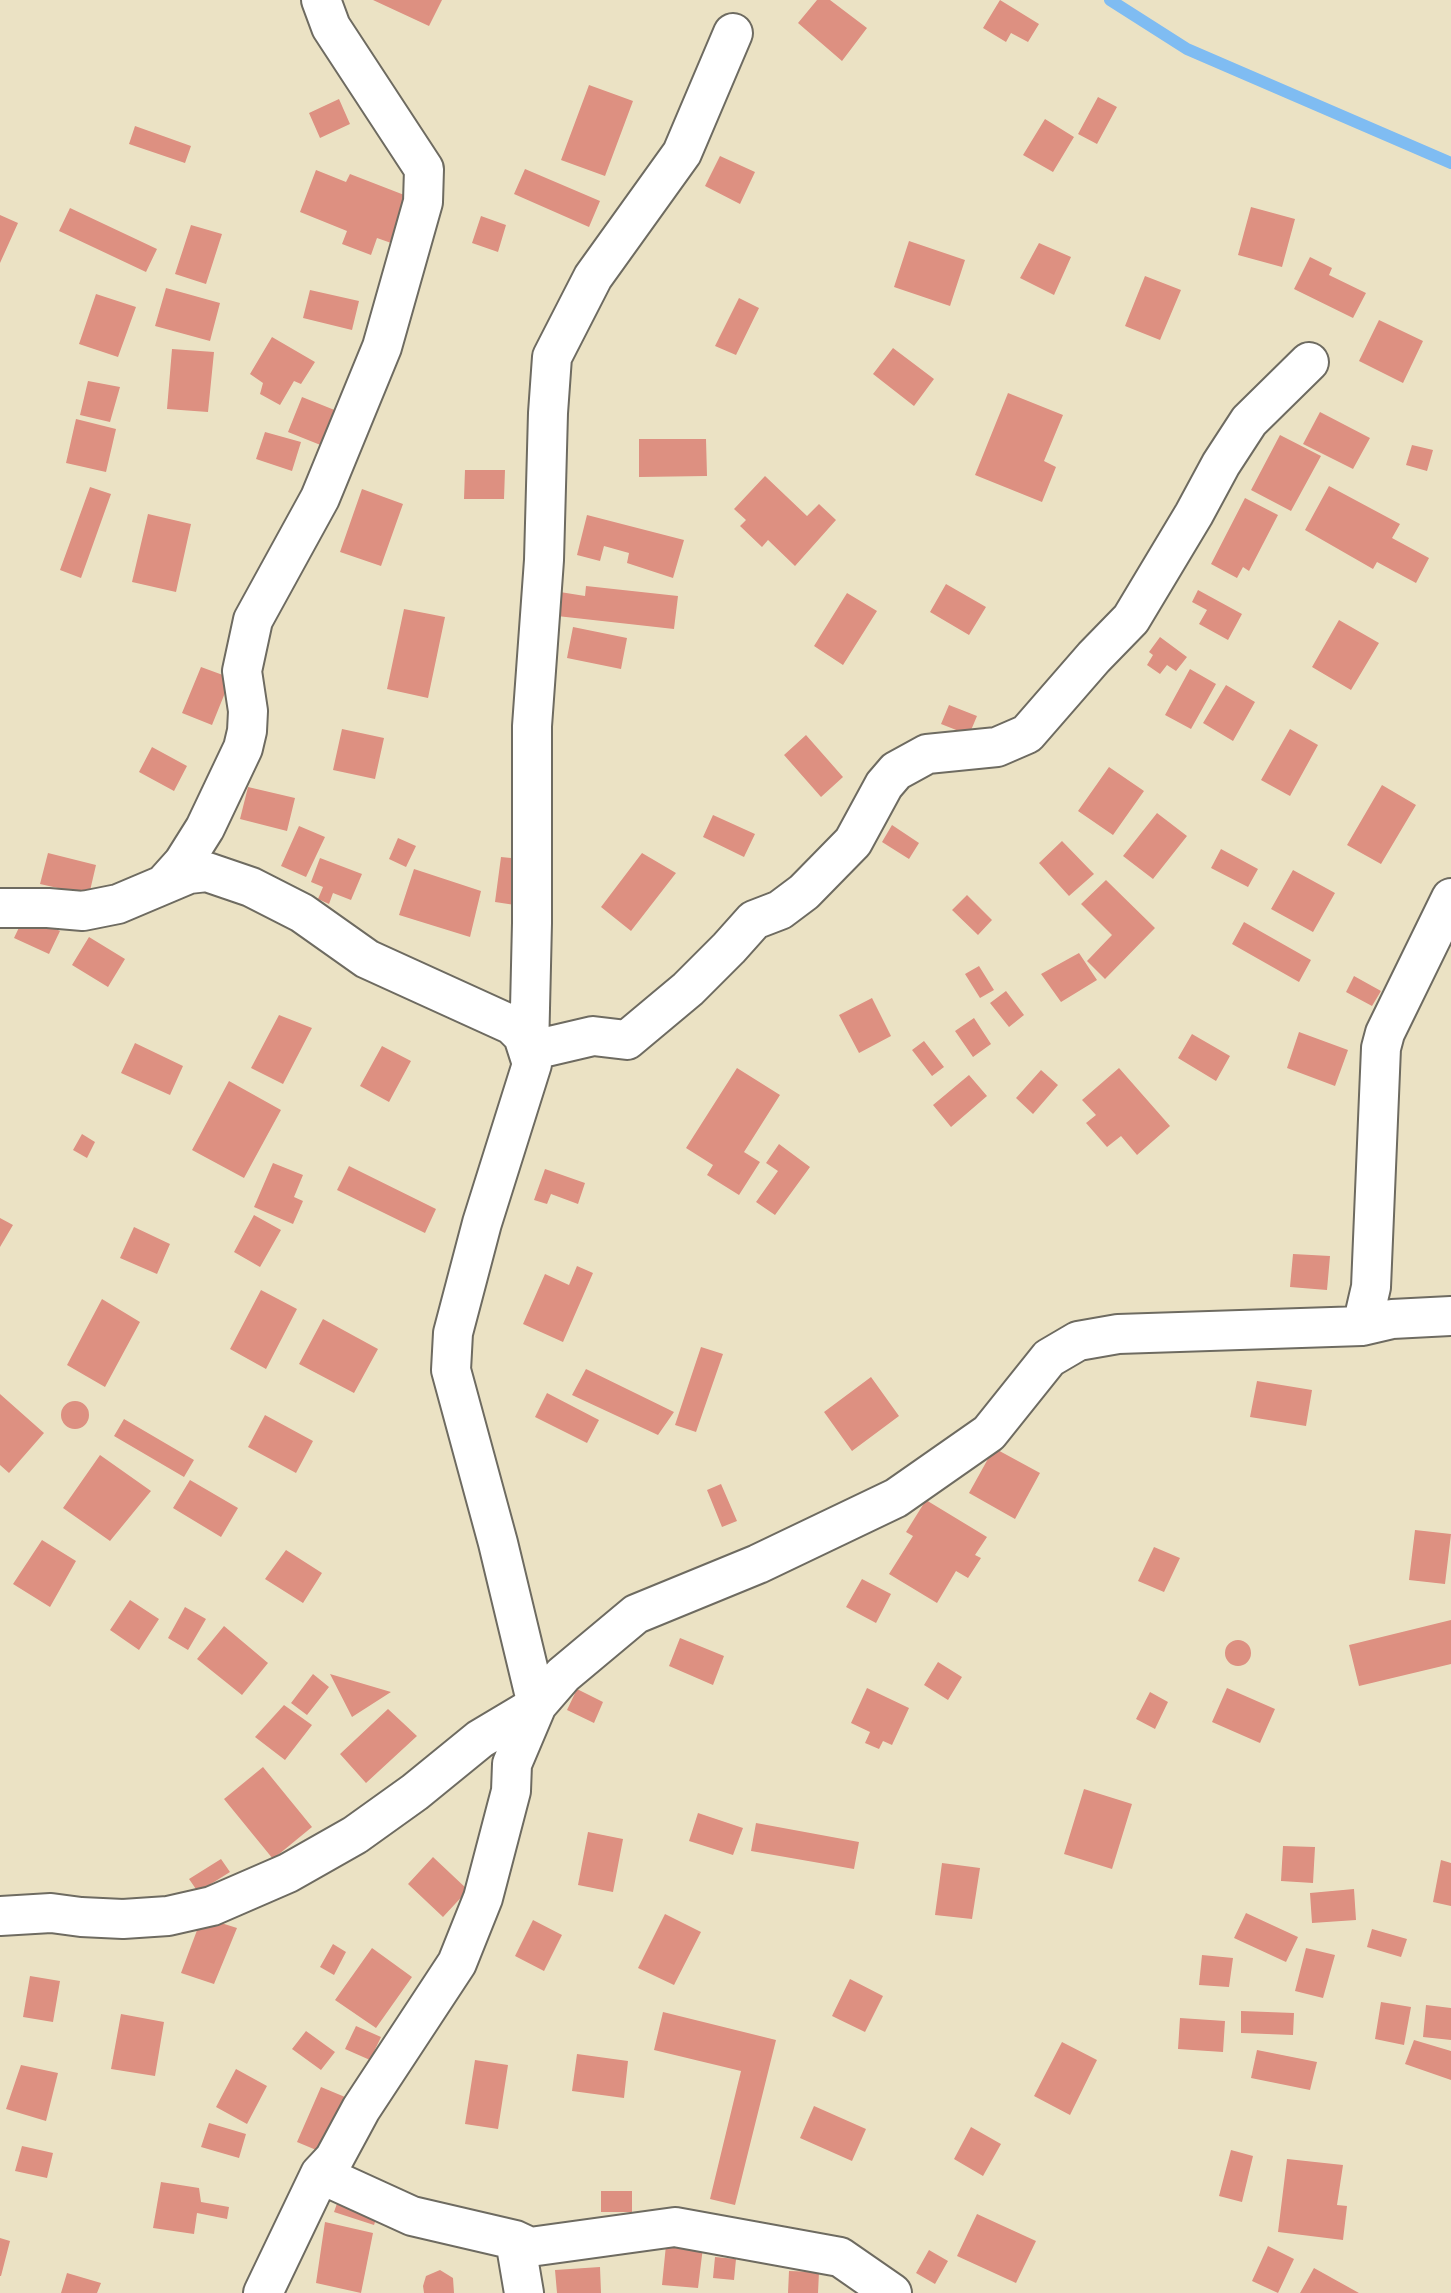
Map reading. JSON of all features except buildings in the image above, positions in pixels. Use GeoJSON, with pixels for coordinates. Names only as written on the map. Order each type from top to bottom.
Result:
{"type":"FeatureCollection","features":[{"type":"Feature","properties":{"kind":"street"},"geometry":{"type":"LineString","coordinates":[[166,882],[183,863],[205,828],[243,748],[248,711],[242,671],[253,620],[326,486],[382,347],[424,202],[424,169],[331,27],[321,0]]}},
{"type":"Feature","properties":{"kind":"street"},"geometry":{"type":"LineString","coordinates":[[529,1051],[532,923],[531,726],[544,560],[552,357],[593,278],[682,153],[733,33]]}},
{"type":"Feature","properties":{"kind":"street"},"geometry":{"type":"LineString","coordinates":[[529,1051],[593,1036],[627,1040],[688,989],[754,920],[780,910],[804,892],[853,842],[884,785],[896,771],[927,754],[997,747],[1027,734],[1131,619],[1249,421],[1309,362]]}},
{"type":"Feature","properties":{"kind":"street"},"geometry":{"type":"LineString","coordinates":[[0,908],[83,911],[118,904],[189,874],[207,873],[251,887],[302,913],[368,959],[512,1026],[523,1036],[532,1064],[482,1223],[453,1333],[451,1370],[498,1544],[537,1705]]}},
{"type":"Feature","properties":{"kind":"street"},"geometry":{"type":"LineString","coordinates":[[1362,1326],[1371,1287],[1381,1048],[1385,1033],[1451,898]]}},
{"type":"Feature","properties":{"kind":"street"},"geometry":{"type":"LineString","coordinates":[[263,2293],[320,2174],[334,2159],[361,2109],[457,1963],[483,1898],[511,1791],[512,1764],[537,1705],[563,1675],[636,1614],[758,1564],[896,1498],[989,1433],[1049,1357],[1078,1341],[1118,1334],[1362,1326],[1392,1320],[1451,1316]]}},
{"type":"Feature","properties":{"kind":"street"},"geometry":{"type":"LineString","coordinates":[[0,1916],[51,1913],[123,1919],[168,1916],[212,1906],[288,1873],[355,1835],[415,1792],[480,1739],[537,1705]]}},
{"type":"Feature","properties":{"kind":"street"},"geometry":{"type":"LineString","coordinates":[[320,2174],[412,2216],[515,2240],[530,2247],[675,2227],[840,2257],[892,2293]]}},
{"type":"Feature","properties":{"kind":"street"},"geometry":{"type":"LineString","coordinates":[[515,2240],[524,2293]]}},
{"type":"Feature","properties":{"kind":"waterway"},"geometry":{"type":"LineString","coordinates":[[1110,0],[1187,49],[1451,163]]}}]}
